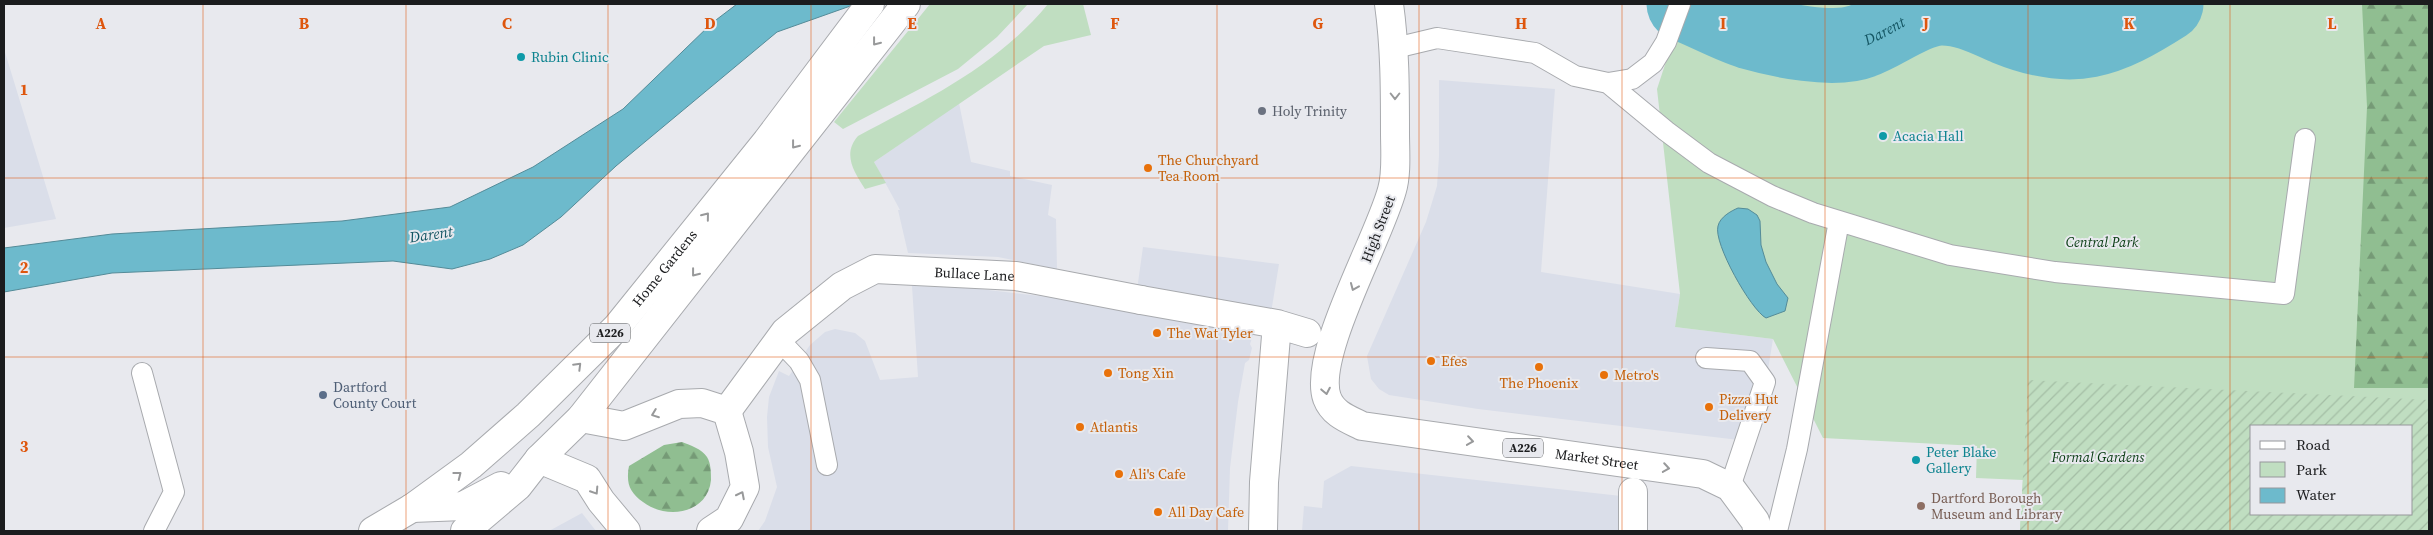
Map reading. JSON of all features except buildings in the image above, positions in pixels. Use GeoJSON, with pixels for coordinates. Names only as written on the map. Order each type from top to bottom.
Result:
{"type":"FeatureCollection","features":[{"type":"Feature","properties":{"kind":"main road","name":"Home Gardens"},"geometry":{"type":"LineString","coordinates":[[465,531],[518,486],[539,459],[581,418],[815,100],[870,4]]}},
{"type":"Feature","properties":{"kind":"main road","name":"Home Gardens"},"geometry":{"type":"LineString","coordinates":[[374,531],[412,508],[455,478],[521,421],[617,327],[815,100],[906,4]]}},
{"type":"Feature","properties":{"kind":"main road","name":"A226"},"geometry":{"type":"LineString","coordinates":[[1389,4],[1395,48]]}},
{"type":"Feature","properties":{"kind":"main road","name":"High Street"},"geometry":{"type":"LineString","coordinates":[[1332,344],[1393,188],[1395,48]]}},
{"type":"Feature","properties":{"kind":"main road","name":"Bullace Lane"},"geometry":{"type":"LineString","coordinates":[[727,411],[785,332],[842,286],[875,269],[1016,276],[1277,324]]}},
{"type":"Feature","properties":{"kind":"main road"},"geometry":{"type":"LineString","coordinates":[[1263,531],[1264,482],[1277,324],[1307,333]]}},
{"type":"Feature","properties":{"kind":"main road","name":"Market Street"},"geometry":{"type":"LineString","coordinates":[[1332,344],[1324,376],[1327,399],[1338,415],[1362,426],[1703,474],[1730,487],[1755,521],[1758,531]]}},
{"type":"Feature","properties":{"kind":"main road"},"geometry":{"type":"LineString","coordinates":[[581,418],[624,426],[679,404],[702,403],[727,411],[739,452],[745,487],[728,519],[711,531]]}},
{"type":"Feature","properties":{"kind":"main road"},"geometry":{"type":"LineString","coordinates":[[412,508],[463,506],[505,484],[539,459],[587,479],[601,501],[626,531]]}},
{"type":"Feature","properties":{"kind":"main road"},"geometry":{"type":"LineString","coordinates":[[1633,492],[1633,531]]}},
{"type":"Feature","properties":{"kind":"lane"},"geometry":{"type":"LineString","coordinates":[[1395,48],[1437,38],[1536,53],[1575,76],[1608,83],[1632,79],[1653,63],[1666,42],[1680,4]]}},
{"type":"Feature","properties":{"kind":"lane"},"geometry":{"type":"LineString","coordinates":[[1608,83],[1666,131],[1709,163],[1772,196],[1813,213],[1950,255],[2054,272],[2284,294],[2305,139]]}},
{"type":"Feature","properties":{"kind":"lane"},"geometry":{"type":"LineString","coordinates":[[1777,531],[1797,449],[1839,221]]}},
{"type":"Feature","properties":{"kind":"lane"},"geometry":{"type":"LineString","coordinates":[[779,340],[799,361],[810,380],[827,465]]}},
{"type":"Feature","properties":{"kind":"lane"},"geometry":{"type":"LineString","coordinates":[[1706,358],[1750,360],[1765,382],[1730,487]]}},
{"type":"Feature","properties":{"kind":"lane"},"geometry":{"type":"LineString","coordinates":[[142,373],[174,492],[154,531]]}},
{"type":"Feature","properties":{"kind":"shaded area"},"geometry":{"type":"Polygon","coordinates":[[[4,49],[56,219],[4,228],[4,49]]]}},
{"type":"Feature","properties":{"kind":"shaded area"},"geometry":{"type":"Polygon","coordinates":[[[1439,80],[1555,89],[1541,272],[1680,294],[1675,327],[1773,339],[1756,442],[1478,409],[1389,395],[1379,389],[1371,379],[1367,356],[1426,222],[1437,186],[1439,80]]]}},
{"type":"Feature","properties":{"kind":"shaded area"},"geometry":{"type":"Polygon","coordinates":[[[959,103],[971,162],[1010,171],[1010,176],[1052,185],[1048,215],[1056,219],[1057,269],[998,257],[908,253],[898,210],[900,210],[874,162],[959,103]]]}},
{"type":"Feature","properties":{"kind":"shaded area"},"geometry":{"type":"Polygon","coordinates":[[[1143,247],[1279,264],[1271,313],[1137,290],[1143,247]]]}},
{"type":"Feature","properties":{"kind":"shaded area"},"geometry":{"type":"Polygon","coordinates":[[[912,286],[971,288],[1074,300],[1253,335],[1250,344],[1252,348],[1249,360],[1245,363],[1238,402],[1230,468],[1228,531],[758,531],[765,521],[777,487],[768,447],[767,417],[769,397],[779,371],[789,376],[810,345],[825,332],[835,329],[855,333],[865,341],[880,380],[918,377],[912,286]]]}},
{"type":"Feature","properties":{"kind":"shaded area"},"geometry":{"type":"Polygon","coordinates":[[[1351,466],[1639,498],[1638,531],[1302,531],[1304,506],[1322,508],[1324,481],[1351,466]]]}},
{"type":"Feature","properties":{"kind":"shaded area"},"geometry":{"type":"Polygon","coordinates":[[[582,513],[596,531],[549,531],[582,513]]]}},
{"type":"Feature","properties":{"kind":"green space"},"geometry":{"type":"Polygon","coordinates":[[[930,4],[1028,4],[997,37],[958,69],[843,129],[834,122],[930,4]]]}},
{"type":"Feature","properties":{"kind":"green space"},"geometry":{"type":"Polygon","coordinates":[[[1048,4],[1083,4],[1091,35],[1044,46],[874,162],[886,183],[865,189],[854,170],[850,156],[853,143],[858,136],[935,94],[984,63],[1007,46],[1048,4]]]}},
{"type":"Feature","properties":{"kind":"green space","name":"Central Park"},"geometry":{"type":"Polygon","coordinates":[[[1685,4],[2429,4],[2429,531],[2020,531],[2023,480],[1976,478],[1977,446],[1823,438],[1773,339],[1675,327],[1680,294],[1657,89],[1685,4]]]}},
{"type":"Feature","properties":{"kind":"green space"},"geometry":{"type":"Polygon","coordinates":[[[2362,4],[2429,4],[2429,388],[2354,388],[2367,107],[2362,4]]]}},
{"type":"Feature","properties":{"kind":"green space","name":"Formal Gardens"},"geometry":{"type":"Polygon","coordinates":[[[2028,380],[2429,400],[2429,531],[2020,531],[2028,380]]]}},
{"type":"Feature","properties":{"kind":"green space"},"geometry":{"type":"Polygon","coordinates":[[[682,442],[699,450],[708,459],[711,480],[708,491],[694,507],[674,512],[652,508],[634,495],[628,482],[629,466],[664,445],[682,442]]]}},
{"type":"Feature","properties":{"kind":"water"},"geometry":{"type":"Polygon","coordinates":[[[737,4],[856,4],[777,32],[616,166],[561,217],[523,245],[490,259],[452,269],[393,261],[112,273],[4,292],[4,248],[112,234],[342,221],[450,207],[533,167],[623,109],[712,23],[737,4]]]}},
{"type":"Feature","properties":{"kind":"water"},"geometry":{"type":"Polygon","coordinates":[[[1738,208],[1748,209],[1757,215],[1760,221],[1761,245],[1766,262],[1777,284],[1788,298],[1785,311],[1766,318],[1751,303],[1743,290],[1727,260],[1718,235],[1718,226],[1723,217],[1738,208]]]}},
{"type":"Feature","properties":{"kind":"waterway","name":"Darent"},"geometry":{"type":"LineString","coordinates":[[1684,4],[1750,32],[1806,44],[1822,45],[1850,44],[1862,41],[1912,16],[1932,9],[1942,8],[1968,12],[2030,36],[2052,41],[2090,40],[2126,27],[2166,4]]}},
{"type":"Feature","properties":{"kind":"place","name":"Rubin Clinic"},"geometry":{"type":"Point","coordinates":[521,57]}},
{"type":"Feature","properties":{"kind":"place","name":"Holy Trinity"},"geometry":{"type":"Point","coordinates":[1262,111]}},
{"type":"Feature","properties":{"kind":"place","name":"Acacia Hall"},"geometry":{"type":"Point","coordinates":[1883,136]}},
{"type":"Feature","properties":{"kind":"place","name":"The Churchyard Tea Room"},"geometry":{"type":"Point","coordinates":[1148,168]}},
{"type":"Feature","properties":{"kind":"place","name":"The Wat Tyler"},"geometry":{"type":"Point","coordinates":[1157,333]}},
{"type":"Feature","properties":{"kind":"place","name":"Efes"},"geometry":{"type":"Point","coordinates":[1431,361]}},
{"type":"Feature","properties":{"kind":"place","name":"The Phoenix"},"geometry":{"type":"Point","coordinates":[1539,367]}},
{"type":"Feature","properties":{"kind":"place","name":"Tong Xin"},"geometry":{"type":"Point","coordinates":[1108,373]}},
{"type":"Feature","properties":{"kind":"place","name":"Metro's"},"geometry":{"type":"Point","coordinates":[1604,375]}},
{"type":"Feature","properties":{"kind":"place","name":"Dartford County Court"},"geometry":{"type":"Point","coordinates":[323,395]}},
{"type":"Feature","properties":{"kind":"place","name":"Pizza Hut Delivery"},"geometry":{"type":"Point","coordinates":[1709,407]}},
{"type":"Feature","properties":{"kind":"place","name":"Atlantis"},"geometry":{"type":"Point","coordinates":[1080,427]}},
{"type":"Feature","properties":{"kind":"place","name":"Peter Blake Gallery"},"geometry":{"type":"Point","coordinates":[1916,460]}},
{"type":"Feature","properties":{"kind":"place","name":"Ali's Cafe"},"geometry":{"type":"Point","coordinates":[1119,474]}},
{"type":"Feature","properties":{"kind":"place","name":"Dartford Borough Museum and Library"},"geometry":{"type":"Point","coordinates":[1921,506]}},
{"type":"Feature","properties":{"kind":"place","name":"All Day Cafe"},"geometry":{"type":"Point","coordinates":[1158,512]}}]}
